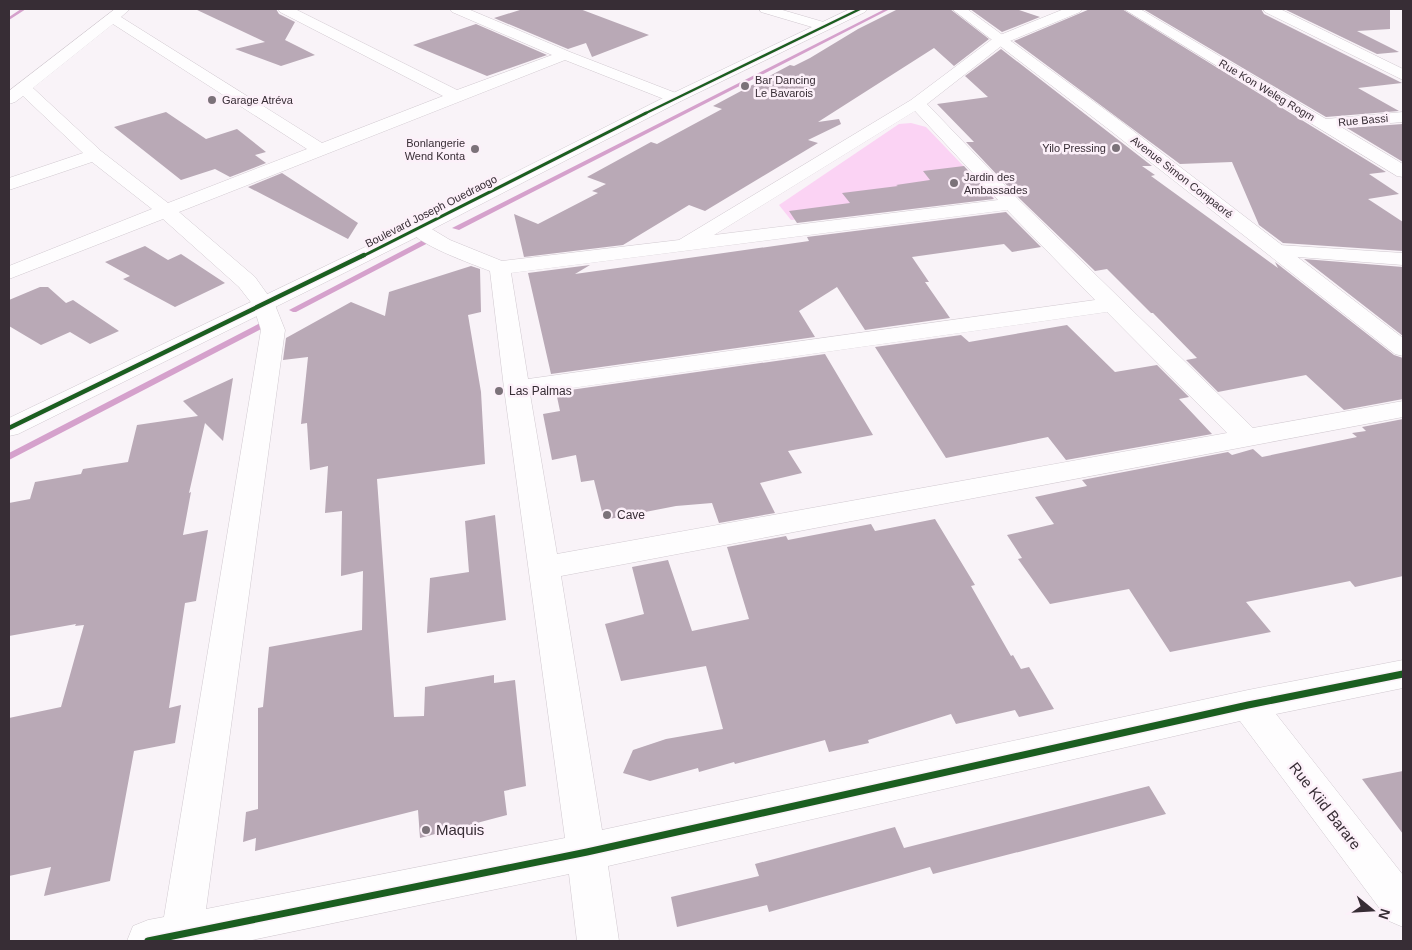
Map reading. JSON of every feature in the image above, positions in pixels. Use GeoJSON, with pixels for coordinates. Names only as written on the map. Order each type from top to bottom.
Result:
{"type":"FeatureCollection","features":[{"type":"Feature","properties":{"kind":"street"},"geometry":{"type":"LineString","coordinates":[[286,9],[456,96]]}},
{"type":"Feature","properties":{"kind":"street"},"geometry":{"type":"LineString","coordinates":[[457,9],[565,55],[676,98]]}},
{"type":"Feature","properties":{"kind":"street"},"geometry":{"type":"LineString","coordinates":[[766,9],[822,26]]}},
{"type":"Feature","properties":{"kind":"street","name":"Boulevard Joseph Ouedraogo"},"geometry":{"type":"LineString","coordinates":[[9,428],[264,305],[676,98],[860,9]]}},
{"type":"Feature","properties":{"kind":"street","name":"Avenue Simon Compaoré"},"geometry":{"type":"LineString","coordinates":[[958,9],[1279,251],[1403,349]]}},
{"type":"Feature","properties":{"kind":"street"},"geometry":{"type":"LineString","coordinates":[[684,245],[917,103],[1000,40],[1075,9]]}},
{"type":"Feature","properties":{"kind":"street","name":"Rue Kon Weleg Rogm"},"geometry":{"type":"LineString","coordinates":[[1131,9],[1403,172]]}},
{"type":"Feature","properties":{"kind":"street"},"geometry":{"type":"LineString","coordinates":[[1270,9],[1403,74]]}},
{"type":"Feature","properties":{"kind":"street"},"geometry":{"type":"LineString","coordinates":[[320,150],[118,13],[16,94],[166,211],[247,282],[264,305],[273,330],[165,937],[587,852],[1248,705],[1403,674]]}},
{"type":"Feature","properties":{"kind":"street"},"geometry":{"type":"LineString","coordinates":[[9,273],[456,96],[565,55]]}},
{"type":"Feature","properties":{"kind":"street"},"geometry":{"type":"LineString","coordinates":[[917,103],[1012,204],[1246,437]]}},
{"type":"Feature","properties":{"kind":"street","name":"Rue Bassi"},"geometry":{"type":"LineString","coordinates":[[1323,124],[1403,117]]}},
{"type":"Feature","properties":{"kind":"street"},"geometry":{"type":"LineString","coordinates":[[9,184],[95,155]]}},
{"type":"Feature","properties":{"kind":"street"},"geometry":{"type":"LineString","coordinates":[[418,228],[443,244],[500,268],[1012,204]]}},
{"type":"Feature","properties":{"kind":"street"},"geometry":{"type":"LineString","coordinates":[[1279,251],[1403,259]]}},
{"type":"Feature","properties":{"kind":"street"},"geometry":{"type":"LineString","coordinates":[[500,268],[516,388],[587,852],[598,941]]}},
{"type":"Feature","properties":{"kind":"street"},"geometry":{"type":"LineString","coordinates":[[516,388],[1113,304]]}},
{"type":"Feature","properties":{"kind":"street"},"geometry":{"type":"LineString","coordinates":[[544,568],[1246,437],[1403,410]]}},
{"type":"Feature","properties":{"kind":"street","name":"Rue Kiid Barare"},"geometry":{"type":"LineString","coordinates":[[1248,705],[1403,907]]}},
{"type":"Feature","properties":{"kind":"shaded area"},"geometry":{"type":"Polygon","coordinates":[[[911,123],[926,127],[994,198],[791,220],[779,205],[899,124],[911,123]]]}},
{"type":"Feature","properties":{"kind":"building"},"geometry":{"type":"Polygon","coordinates":[[[195,9],[276,9],[279,14],[295,22],[285,40],[315,55],[281,66],[235,49],[265,42],[195,9]]]}},
{"type":"Feature","properties":{"kind":"building"},"geometry":{"type":"Polygon","coordinates":[[[523,9],[580,9],[649,35],[592,57],[586,43],[568,49],[494,18],[523,9]]]}},
{"type":"Feature","properties":{"kind":"building"},"geometry":{"type":"Polygon","coordinates":[[[898,9],[950,9],[989,39],[954,66],[934,48],[818,122],[839,119],[841,124],[808,140],[818,143],[705,211],[689,205],[623,245],[524,257],[514,214],[538,224],[598,193],[592,191],[606,184],[587,177],[651,142],[657,144],[722,109],[713,106],[790,65],[794,66],[810,58],[858,29],[898,9]]]}},
{"type":"Feature","properties":{"kind":"building"},"geometry":{"type":"Polygon","coordinates":[[[970,9],[1016,9],[1040,17],[1002,32],[970,9]]]}},
{"type":"Feature","properties":{"kind":"building"},"geometry":{"type":"Polygon","coordinates":[[[1090,9],[1122,9],[1386,172],[1369,174],[1399,194],[1368,199],[1403,222],[1403,251],[1283,243],[1259,225],[1232,162],[1180,164],[1014,41],[1090,9]]]}},
{"type":"Feature","properties":{"kind":"building"},"geometry":{"type":"Polygon","coordinates":[[[1143,9],[1261,9],[1264,14],[1402,83],[1358,88],[1399,111],[1326,117],[1143,9]]]}},
{"type":"Feature","properties":{"kind":"building"},"geometry":{"type":"Polygon","coordinates":[[[1284,9],[1390,9],[1390,29],[1357,31],[1399,52],[1377,54],[1284,9]]]}},
{"type":"Feature","properties":{"kind":"building"},"geometry":{"type":"Polygon","coordinates":[[[476,24],[547,55],[487,76],[413,45],[476,24]]]}},
{"type":"Feature","properties":{"kind":"building"},"geometry":{"type":"Polygon","coordinates":[[[1001,49],[1152,166],[1142,166],[1155,175],[1151,176],[1278,268],[1275,262],[1394,355],[1403,358],[1403,399],[1344,410],[1306,375],[1218,392],[1186,360],[1197,358],[1107,269],[1095,271],[1020,199],[966,142],[974,142],[937,104],[988,97],[965,76],[1001,49]]]}},
{"type":"Feature","properties":{"kind":"building"},"geometry":{"type":"Polygon","coordinates":[[[166,112],[206,139],[237,129],[266,152],[255,155],[266,163],[230,177],[215,169],[181,180],[114,127],[166,112]]]}},
{"type":"Feature","properties":{"kind":"building"},"geometry":{"type":"Polygon","coordinates":[[[1403,124],[1403,162],[1347,128],[1403,124]]]}},
{"type":"Feature","properties":{"kind":"building"},"geometry":{"type":"Polygon","coordinates":[[[964,166],[994,199],[797,223],[789,211],[850,203],[842,193],[930,180],[923,171],[964,166]]]}},
{"type":"Feature","properties":{"kind":"building"},"geometry":{"type":"Polygon","coordinates":[[[282,173],[358,223],[348,239],[248,187],[282,173]]]}},
{"type":"Feature","properties":{"kind":"building"},"geometry":{"type":"Polygon","coordinates":[[[1006,212],[1041,247],[1012,252],[1004,244],[912,257],[929,282],[925,282],[950,318],[865,330],[837,287],[799,311],[815,337],[551,374],[528,273],[590,265],[575,274],[809,241],[807,237],[1006,212]]]}},
{"type":"Feature","properties":{"kind":"building"},"geometry":{"type":"Polygon","coordinates":[[[145,246],[168,260],[181,254],[225,283],[175,307],[123,279],[130,276],[105,262],[145,246]]]}},
{"type":"Feature","properties":{"kind":"building"},"geometry":{"type":"Polygon","coordinates":[[[1304,259],[1403,267],[1403,336],[1304,259]]]}},
{"type":"Feature","properties":{"kind":"building"},"geometry":{"type":"Polygon","coordinates":[[[471,266],[480,269],[481,312],[468,315],[481,392],[485,464],[377,479],[394,717],[424,716],[425,687],[494,675],[494,683],[515,680],[526,786],[504,791],[507,815],[420,838],[418,810],[255,851],[256,838],[243,842],[246,812],[258,809],[258,708],[263,707],[269,647],[362,630],[363,571],[341,576],[342,511],[325,513],[328,466],[310,470],[307,423],[301,424],[308,357],[283,360],[286,338],[351,302],[385,316],[389,292],[471,266]]]}},
{"type":"Feature","properties":{"kind":"building"},"geometry":{"type":"Polygon","coordinates":[[[40,287],[48,287],[66,303],[73,300],[119,331],[90,344],[70,332],[41,345],[9,326],[9,300],[40,287]]]}},
{"type":"Feature","properties":{"kind":"building"},"geometry":{"type":"Polygon","coordinates":[[[1067,325],[1115,372],[1157,365],[1189,397],[1179,399],[1212,434],[1066,460],[1048,437],[946,458],[875,347],[961,335],[969,342],[1067,325]]]}},
{"type":"Feature","properties":{"kind":"building"},"geometry":{"type":"Polygon","coordinates":[[[825,354],[873,435],[788,451],[802,473],[760,483],[775,513],[719,523],[712,503],[676,506],[604,520],[594,480],[581,482],[576,455],[552,460],[543,414],[560,411],[556,392],[825,354]]]}},
{"type":"Feature","properties":{"kind":"building"},"geometry":{"type":"Polygon","coordinates":[[[233,378],[223,441],[205,423],[189,493],[191,492],[183,535],[208,530],[196,601],[185,603],[169,708],[181,705],[175,743],[134,751],[110,881],[44,896],[51,867],[9,876],[9,718],[61,707],[84,625],[75,626],[76,624],[9,636],[9,503],[30,499],[35,482],[81,474],[83,469],[128,462],[137,425],[198,416],[183,401],[233,378]]]}},
{"type":"Feature","properties":{"kind":"building"},"geometry":{"type":"Polygon","coordinates":[[[1403,419],[1403,576],[1355,587],[1350,581],[1246,602],[1271,632],[1170,652],[1129,589],[1050,604],[1018,559],[1022,558],[1007,535],[1054,524],[1035,497],[1087,486],[1082,480],[1228,452],[1232,455],[1253,449],[1262,457],[1357,437],[1352,433],[1366,431],[1362,427],[1403,419]]]}},
{"type":"Feature","properties":{"kind":"building"},"geometry":{"type":"Polygon","coordinates":[[[495,515],[506,620],[427,633],[430,578],[469,572],[465,521],[495,515]]]}},
{"type":"Feature","properties":{"kind":"building"},"geometry":{"type":"Polygon","coordinates":[[[935,519],[975,585],[971,586],[1011,656],[1013,655],[1021,669],[1029,667],[1054,709],[1019,717],[1015,710],[956,724],[951,714],[868,740],[869,743],[829,752],[825,740],[735,764],[734,762],[699,772],[698,768],[650,781],[623,773],[633,750],[666,739],[723,729],[706,666],[621,681],[605,624],[644,614],[632,567],[668,560],[692,631],[749,619],[727,547],[786,536],[788,540],[871,524],[875,531],[935,519]]]}},
{"type":"Feature","properties":{"kind":"building"},"geometry":{"type":"Polygon","coordinates":[[[1403,771],[1403,834],[1362,779],[1403,771]]]}},
{"type":"Feature","properties":{"kind":"building"},"geometry":{"type":"Polygon","coordinates":[[[1149,786],[1166,814],[933,874],[930,867],[769,912],[767,905],[677,927],[671,897],[759,876],[755,864],[895,827],[904,848],[1149,786]]]}},
{"type":"Feature","properties":{"kind":"waterway"},"geometry":{"type":"LineString","coordinates":[[9,19],[24,9]]}},
{"type":"Feature","properties":{"kind":"waterway"},"geometry":{"type":"LineString","coordinates":[[456,228],[888,9]]}},
{"type":"Feature","properties":{"kind":"waterway"},"geometry":{"type":"LineString","coordinates":[[293,310],[426,242]]}},
{"type":"Feature","properties":{"kind":"waterway"},"geometry":{"type":"LineString","coordinates":[[9,457],[264,324]]}},
{"type":"Feature","properties":{"kind":"cycle path"},"geometry":{"type":"LineString","coordinates":[[9,428],[418,229],[675,98],[860,9]]}},
{"type":"Feature","properties":{"kind":"cycle path"},"geometry":{"type":"LineString","coordinates":[[148,941],[587,852],[1248,705],[1403,674]]}},
{"type":"Feature","properties":{"kind":"place","name":"Bar Dancing Le Bavarois"},"geometry":{"type":"Point","coordinates":[745,86]}},
{"type":"Feature","properties":{"kind":"place","name":"Garage Atréva"},"geometry":{"type":"Point","coordinates":[212,100]}},
{"type":"Feature","properties":{"kind":"place","name":"Yilo Pressing"},"geometry":{"type":"Point","coordinates":[1116,148]}},
{"type":"Feature","properties":{"kind":"place","name":"Bonlangerie Wend Konta"},"geometry":{"type":"Point","coordinates":[475,149]}},
{"type":"Feature","properties":{"kind":"place","name":"Jardin des Ambassades"},"geometry":{"type":"Point","coordinates":[954,183]}},
{"type":"Feature","properties":{"kind":"place","name":"Las Palmas"},"geometry":{"type":"Point","coordinates":[499,391]}},
{"type":"Feature","properties":{"kind":"place","name":"Cave"},"geometry":{"type":"Point","coordinates":[607,515]}},
{"type":"Feature","properties":{"kind":"place","name":"Maquis"},"geometry":{"type":"Point","coordinates":[426,830]}}]}
